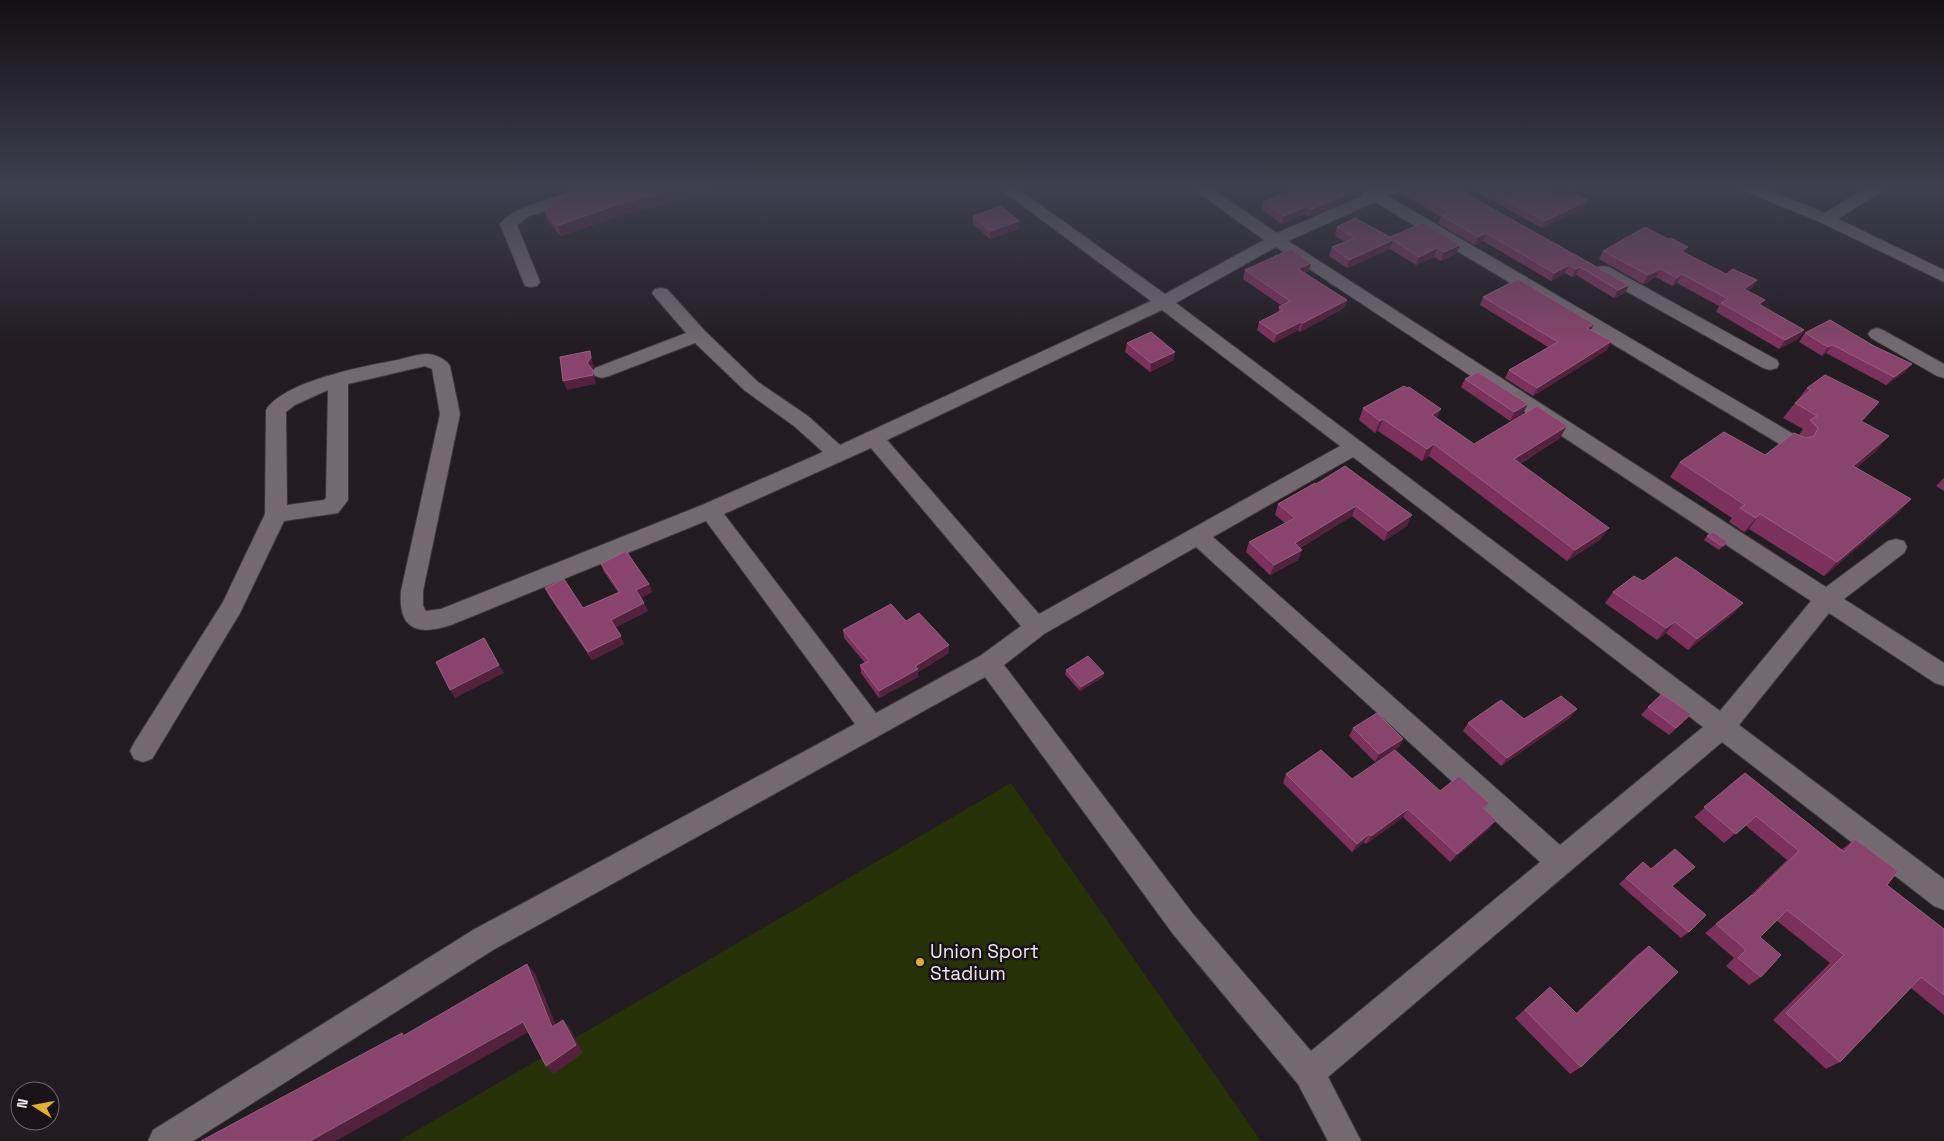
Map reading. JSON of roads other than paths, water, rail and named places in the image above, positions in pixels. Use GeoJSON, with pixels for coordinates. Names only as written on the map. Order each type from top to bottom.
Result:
{"type":"FeatureCollection","features":[{"type":"Feature","properties":{"kind":"street"},"geometry":{"type":"LineString","coordinates":[[514,239],[531,282]]}},
{"type":"Feature","properties":{"kind":"street"},"geometry":{"type":"LineString","coordinates":[[1077,239],[1164,302],[1944,896]]}},
{"type":"Feature","properties":{"kind":"street"},"geometry":{"type":"LineString","coordinates":[[1450,239],[1795,444]]}},
{"type":"Feature","properties":{"kind":"street"},"geometry":{"type":"LineString","coordinates":[[1867,239],[1944,277]]}},
{"type":"Feature","properties":{"kind":"street"},"geometry":{"type":"LineString","coordinates":[[143,751],[232,607],[276,514],[276,410],[284,401],[308,389],[427,360],[440,366],[450,414],[412,591],[411,608],[420,621],[443,618],[710,511],[874,438],[1164,302],[1276,240],[1944,676]]}},
{"type":"Feature","properties":{"kind":"street"},"geometry":{"type":"LineString","coordinates":[[1589,263],[1770,364]]}},
{"type":"Feature","properties":{"kind":"street"},"geometry":{"type":"LineString","coordinates":[[661,293],[698,335],[751,386],[801,421],[838,454]]}},
{"type":"Feature","properties":{"kind":"street"},"geometry":{"type":"LineString","coordinates":[[1877,334],[1944,372]]}},
{"type":"Feature","properties":{"kind":"street"},"geometry":{"type":"LineString","coordinates":[[602,372],[698,335]]}},
{"type":"Feature","properties":{"kind":"street"},"geometry":{"type":"LineString","coordinates":[[276,514],[330,508],[337,500],[338,381]]}},
{"type":"Feature","properties":{"kind":"street"},"geometry":{"type":"LineString","coordinates":[[874,438],[1036,627]]}},
{"type":"Feature","properties":{"kind":"street"},"geometry":{"type":"LineString","coordinates":[[164,1141],[484,940],[990,663],[1036,627],[1355,448]]}},
{"type":"Feature","properties":{"kind":"street"},"geometry":{"type":"LineString","coordinates":[[710,511],[872,727]]}},
{"type":"Feature","properties":{"kind":"street"},"geometry":{"type":"LineString","coordinates":[[1198,536],[1560,863]]}},
{"type":"Feature","properties":{"kind":"street"},"geometry":{"type":"LineString","coordinates":[[1309,1073],[1722,727],[1826,600],[1896,547]]}},
{"type":"Feature","properties":{"kind":"street"},"geometry":{"type":"LineString","coordinates":[[990,663],[1183,924],[1309,1073],[1345,1141]]}},
{"type":"Feature","properties":{"kind":"place","name":"Union Sport Stadium"},"geometry":{"type":"Point","coordinates":[920,962]}}]}
